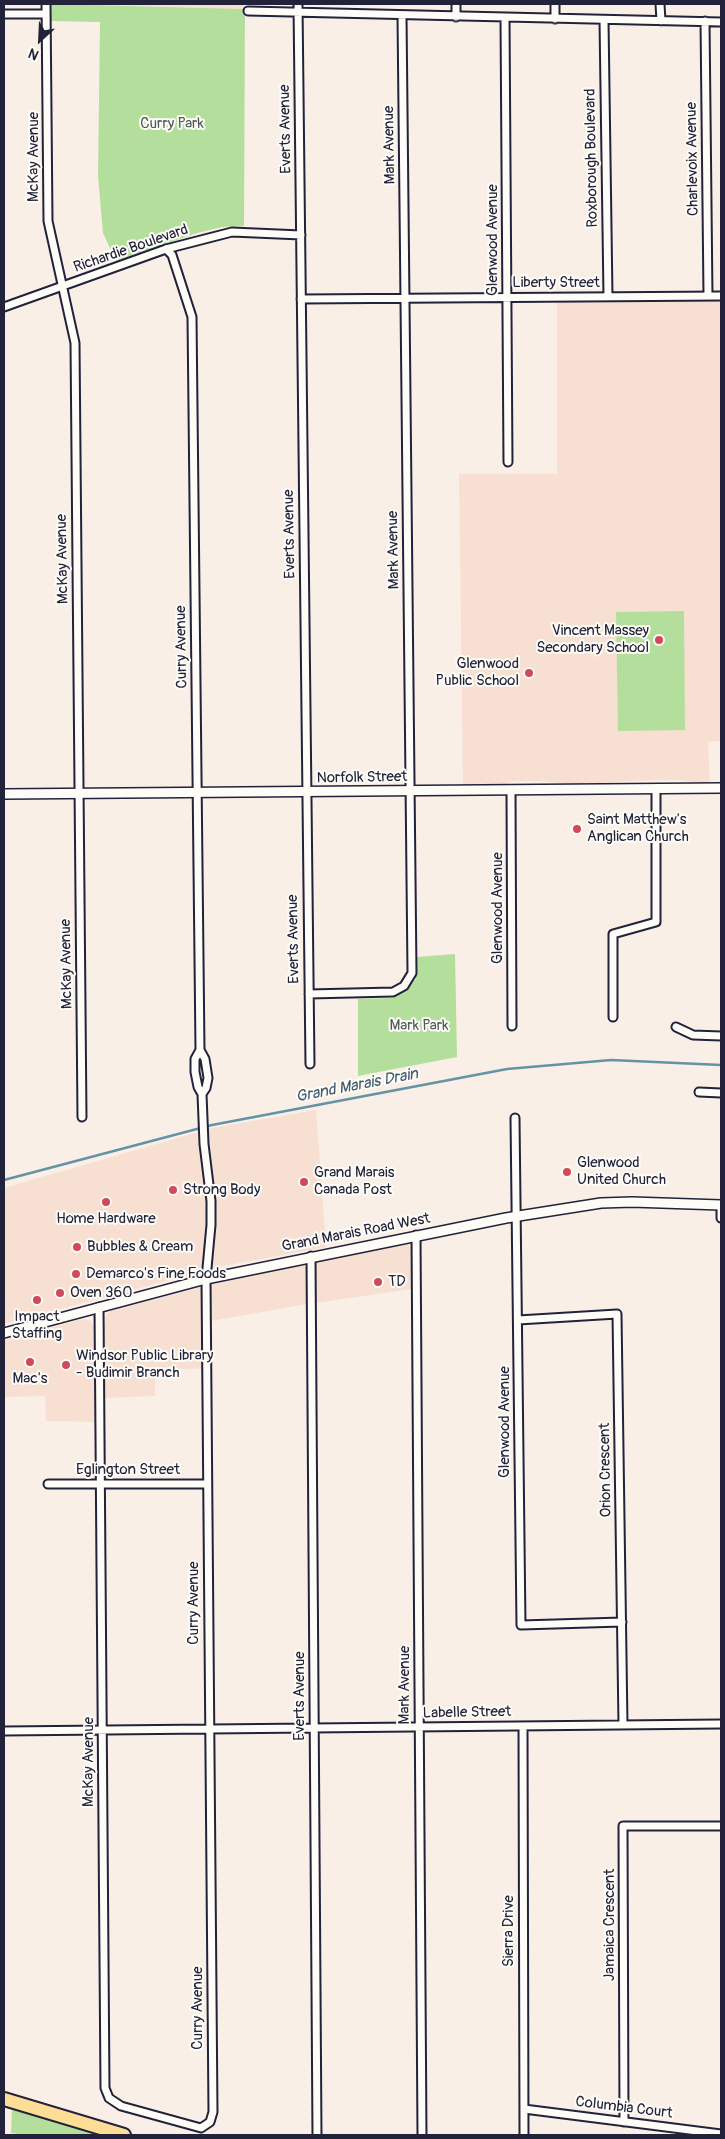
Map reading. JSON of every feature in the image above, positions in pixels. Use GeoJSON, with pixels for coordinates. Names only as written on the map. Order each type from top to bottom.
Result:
{"type":"FeatureCollection","features":[{"type":"Feature","properties":{"kind":"highway"},"geometry":{"type":"LineString","coordinates":[[4,2099],[124,2135]]}},
{"type":"Feature","properties":{"kind":"street","name":"McKay Avenue"},"geometry":{"type":"LineString","coordinates":[[46,4],[48,221],[75,343],[82,1117]]}},
{"type":"Feature","properties":{"kind":"street","name":"Everts Avenue"},"geometry":{"type":"LineString","coordinates":[[298,4],[310,1064]]}},
{"type":"Feature","properties":{"kind":"street"},"geometry":{"type":"LineString","coordinates":[[456,4],[456,17]]}},
{"type":"Feature","properties":{"kind":"street"},"geometry":{"type":"LineString","coordinates":[[555,4],[555,19]]}},
{"type":"Feature","properties":{"kind":"street"},"geometry":{"type":"LineString","coordinates":[[660,4],[661,21]]}},
{"type":"Feature","properties":{"kind":"street"},"geometry":{"type":"LineString","coordinates":[[248,11],[721,22]]}},
{"type":"Feature","properties":{"kind":"street"},"geometry":{"type":"LineString","coordinates":[[4,14],[46,14]]}},
{"type":"Feature","properties":{"kind":"street","name":"Mark Avenue"},"geometry":{"type":"LineString","coordinates":[[309,994],[393,992],[404,986],[412,973],[402,15]]}},
{"type":"Feature","properties":{"kind":"street","name":"Glenwood Avenue"},"geometry":{"type":"LineString","coordinates":[[505,18],[508,462]]}},
{"type":"Feature","properties":{"kind":"street","name":"Roxborough Boulevard"},"geometry":{"type":"LineString","coordinates":[[604,20],[608,297]]}},
{"type":"Feature","properties":{"kind":"street","name":"Charlevoix Avenue"},"geometry":{"type":"LineString","coordinates":[[705,21],[708,296]]}},
{"type":"Feature","properties":{"kind":"street","name":"Richardie Boulevard"},"geometry":{"type":"LineString","coordinates":[[4,307],[166,249],[232,232],[301,235]]}},
{"type":"Feature","properties":{"kind":"street","name":"Curry Avenue"},"geometry":{"type":"LineString","coordinates":[[166,249],[172,255],[192,317],[200,1050],[205,1059],[208,1078],[206,1088],[202,1094]]}},
{"type":"Feature","properties":{"kind":"street","name":"Liberty Street"},"geometry":{"type":"LineString","coordinates":[[301,299],[721,296]]}},
{"type":"Feature","properties":{"kind":"street","name":"Norfolk Street"},"geometry":{"type":"LineString","coordinates":[[4,794],[721,788]]}},
{"type":"Feature","properties":{"kind":"street"},"geometry":{"type":"LineString","coordinates":[[613,1017],[612,934],[656,922],[656,789]]}},
{"type":"Feature","properties":{"kind":"street","name":"Glenwood Avenue"},"geometry":{"type":"LineString","coordinates":[[511,790],[512,1026]]}},
{"type":"Feature","properties":{"kind":"street"},"geometry":{"type":"LineString","coordinates":[[676,1027],[693,1035],[721,1036]]}},
{"type":"Feature","properties":{"kind":"street","name":"Curry Avenue"},"geometry":{"type":"LineString","coordinates":[[200,1050],[195,1059],[195,1072],[198,1087],[202,1094],[204,1144],[209,1176],[212,1225],[206,1278],[213,2112]]}},
{"type":"Feature","properties":{"kind":"street"},"geometry":{"type":"LineString","coordinates":[[699,1092],[721,1093]]}},
{"type":"Feature","properties":{"kind":"street","name":"Glenwood Avenue"},"geometry":{"type":"LineString","coordinates":[[515,1118],[520,1625],[622,1622]]}},
{"type":"Feature","properties":{"kind":"street","name":"Grand Marais Road West"},"geometry":{"type":"LineString","coordinates":[[4,1333],[206,1278],[517,1216],[584,1205],[617,1202],[721,1205]]}},
{"type":"Feature","properties":{"kind":"street"},"geometry":{"type":"LineString","coordinates":[[721,1210],[721,1218]]}},
{"type":"Feature","properties":{"kind":"street","name":"Mark Avenue"},"geometry":{"type":"LineString","coordinates":[[416,1235],[422,2135]]}},
{"type":"Feature","properties":{"kind":"street","name":"Everts Avenue"},"geometry":{"type":"LineString","coordinates":[[311,1256],[317,2135]]}},
{"type":"Feature","properties":{"kind":"street","name":"McKay Avenue"},"geometry":{"type":"LineString","coordinates":[[99,1307],[105,2088],[109,2098],[121,2106],[202,2128],[210,2122],[213,2112]]}},
{"type":"Feature","properties":{"kind":"street","name":"Orion Crescent"},"geometry":{"type":"LineString","coordinates":[[518,1320],[617,1314],[623,1725]]}},
{"type":"Feature","properties":{"kind":"street","name":"Eglington Street"},"geometry":{"type":"LineString","coordinates":[[48,1484],[207,1484]]}},
{"type":"Feature","properties":{"kind":"street","name":"Labelle Street"},"geometry":{"type":"LineString","coordinates":[[4,1731],[721,1724]]}},
{"type":"Feature","properties":{"kind":"street","name":"Sierra Drive"},"geometry":{"type":"LineString","coordinates":[[523,1726],[524,2135]]}},
{"type":"Feature","properties":{"kind":"street","name":"Jamaica Crescent"},"geometry":{"type":"LineString","coordinates":[[624,2122],[623,1826],[721,1826]]}},
{"type":"Feature","properties":{"kind":"street","name":"Columbia Court"},"geometry":{"type":"LineString","coordinates":[[524,2109],[721,2134]]}},
{"type":"Feature","properties":{"kind":"shaded area"},"geometry":{"type":"Polygon","coordinates":[[[244,4],[245,9],[100,5],[244,4]]]}},
{"type":"Feature","properties":{"kind":"shaded area","name":"Vincent Massey Secondary School"},"geometry":{"type":"Polygon","coordinates":[[[721,300],[721,741],[708,742],[710,784],[678,780],[623,781],[598,784],[513,781],[499,786],[463,786],[459,474],[557,474],[557,301],[721,300]]]}},
{"type":"Feature","properties":{"kind":"shaded area"},"geometry":{"type":"Polygon","coordinates":[[[316,1110],[326,1247],[223,1266],[4,1324],[4,1188],[212,1128],[316,1110]]]}},
{"type":"Feature","properties":{"kind":"shaded area"},"geometry":{"type":"Polygon","coordinates":[[[402,1243],[408,1244],[412,1251],[411,1289],[316,1303],[314,1259],[402,1243]]]}},
{"type":"Feature","properties":{"kind":"shaded area"},"geometry":{"type":"Polygon","coordinates":[[[293,1263],[304,1265],[308,1272],[307,1304],[211,1321],[212,1368],[155,1370],[155,1396],[104,1398],[104,1324],[106,1315],[111,1311],[293,1263]]]}},
{"type":"Feature","properties":{"kind":"shaded area"},"geometry":{"type":"Polygon","coordinates":[[[83,1319],[91,1321],[95,1329],[96,1422],[46,1421],[45,1396],[4,1397],[4,1340],[83,1319]]]}},
{"type":"Feature","properties":{"kind":"green space","name":"Curry Park"},"geometry":{"type":"Polygon","coordinates":[[[51,4],[245,9],[244,226],[222,227],[197,233],[116,261],[103,233],[98,176],[100,22],[50,21],[51,4]]]}},
{"type":"Feature","properties":{"kind":"green space"},"geometry":{"type":"Polygon","coordinates":[[[684,611],[685,730],[618,731],[616,612],[684,611]]]}},
{"type":"Feature","properties":{"kind":"green space","name":"Mark Park"},"geometry":{"type":"Polygon","coordinates":[[[455,954],[457,1057],[358,1076],[358,999],[392,998],[408,989],[416,979],[417,957],[455,954]]]}},
{"type":"Feature","properties":{"kind":"green space"},"geometry":{"type":"Polygon","coordinates":[[[12,2109],[102,2135],[24,2135],[11,2133],[12,2109]]]}},
{"type":"Feature","properties":{"kind":"waterway","name":"Grand Marais Drain"},"geometry":{"type":"LineString","coordinates":[[4,1180],[212,1125],[507,1069],[611,1060],[721,1065]]}},
{"type":"Feature","properties":{"kind":"place","name":"Vincent Massey Secondary School"},"geometry":{"type":"Point","coordinates":[659,640]}},
{"type":"Feature","properties":{"kind":"place","name":"Glenwood Public School"},"geometry":{"type":"Point","coordinates":[529,673]}},
{"type":"Feature","properties":{"kind":"place","name":"Saint Matthew's Anglican Church"},"geometry":{"type":"Point","coordinates":[577,829]}},
{"type":"Feature","properties":{"kind":"place","name":"Glenwood United Church"},"geometry":{"type":"Point","coordinates":[567,1172]}},
{"type":"Feature","properties":{"kind":"place","name":"Grand Marais Canada Post"},"geometry":{"type":"Point","coordinates":[304,1182]}},
{"type":"Feature","properties":{"kind":"place","name":"Strong Body"},"geometry":{"type":"Point","coordinates":[173,1190]}},
{"type":"Feature","properties":{"kind":"place","name":"Home Hardware"},"geometry":{"type":"Point","coordinates":[106,1202]}},
{"type":"Feature","properties":{"kind":"place","name":"Bubbles & Cream"},"geometry":{"type":"Point","coordinates":[77,1247]}},
{"type":"Feature","properties":{"kind":"place","name":"Demarco's Fine Foods"},"geometry":{"type":"Point","coordinates":[76,1274]}},
{"type":"Feature","properties":{"kind":"place","name":"TD"},"geometry":{"type":"Point","coordinates":[378,1282]}},
{"type":"Feature","properties":{"kind":"place","name":"Oven 360"},"geometry":{"type":"Point","coordinates":[60,1293]}},
{"type":"Feature","properties":{"kind":"place","name":"Impact Staffing"},"geometry":{"type":"Point","coordinates":[37,1300]}},
{"type":"Feature","properties":{"kind":"place","name":"Mac's"},"geometry":{"type":"Point","coordinates":[30,1362]}},
{"type":"Feature","properties":{"kind":"place","name":"Windsor Public Library - Budimir Branch"},"geometry":{"type":"Point","coordinates":[66,1365]}}]}
